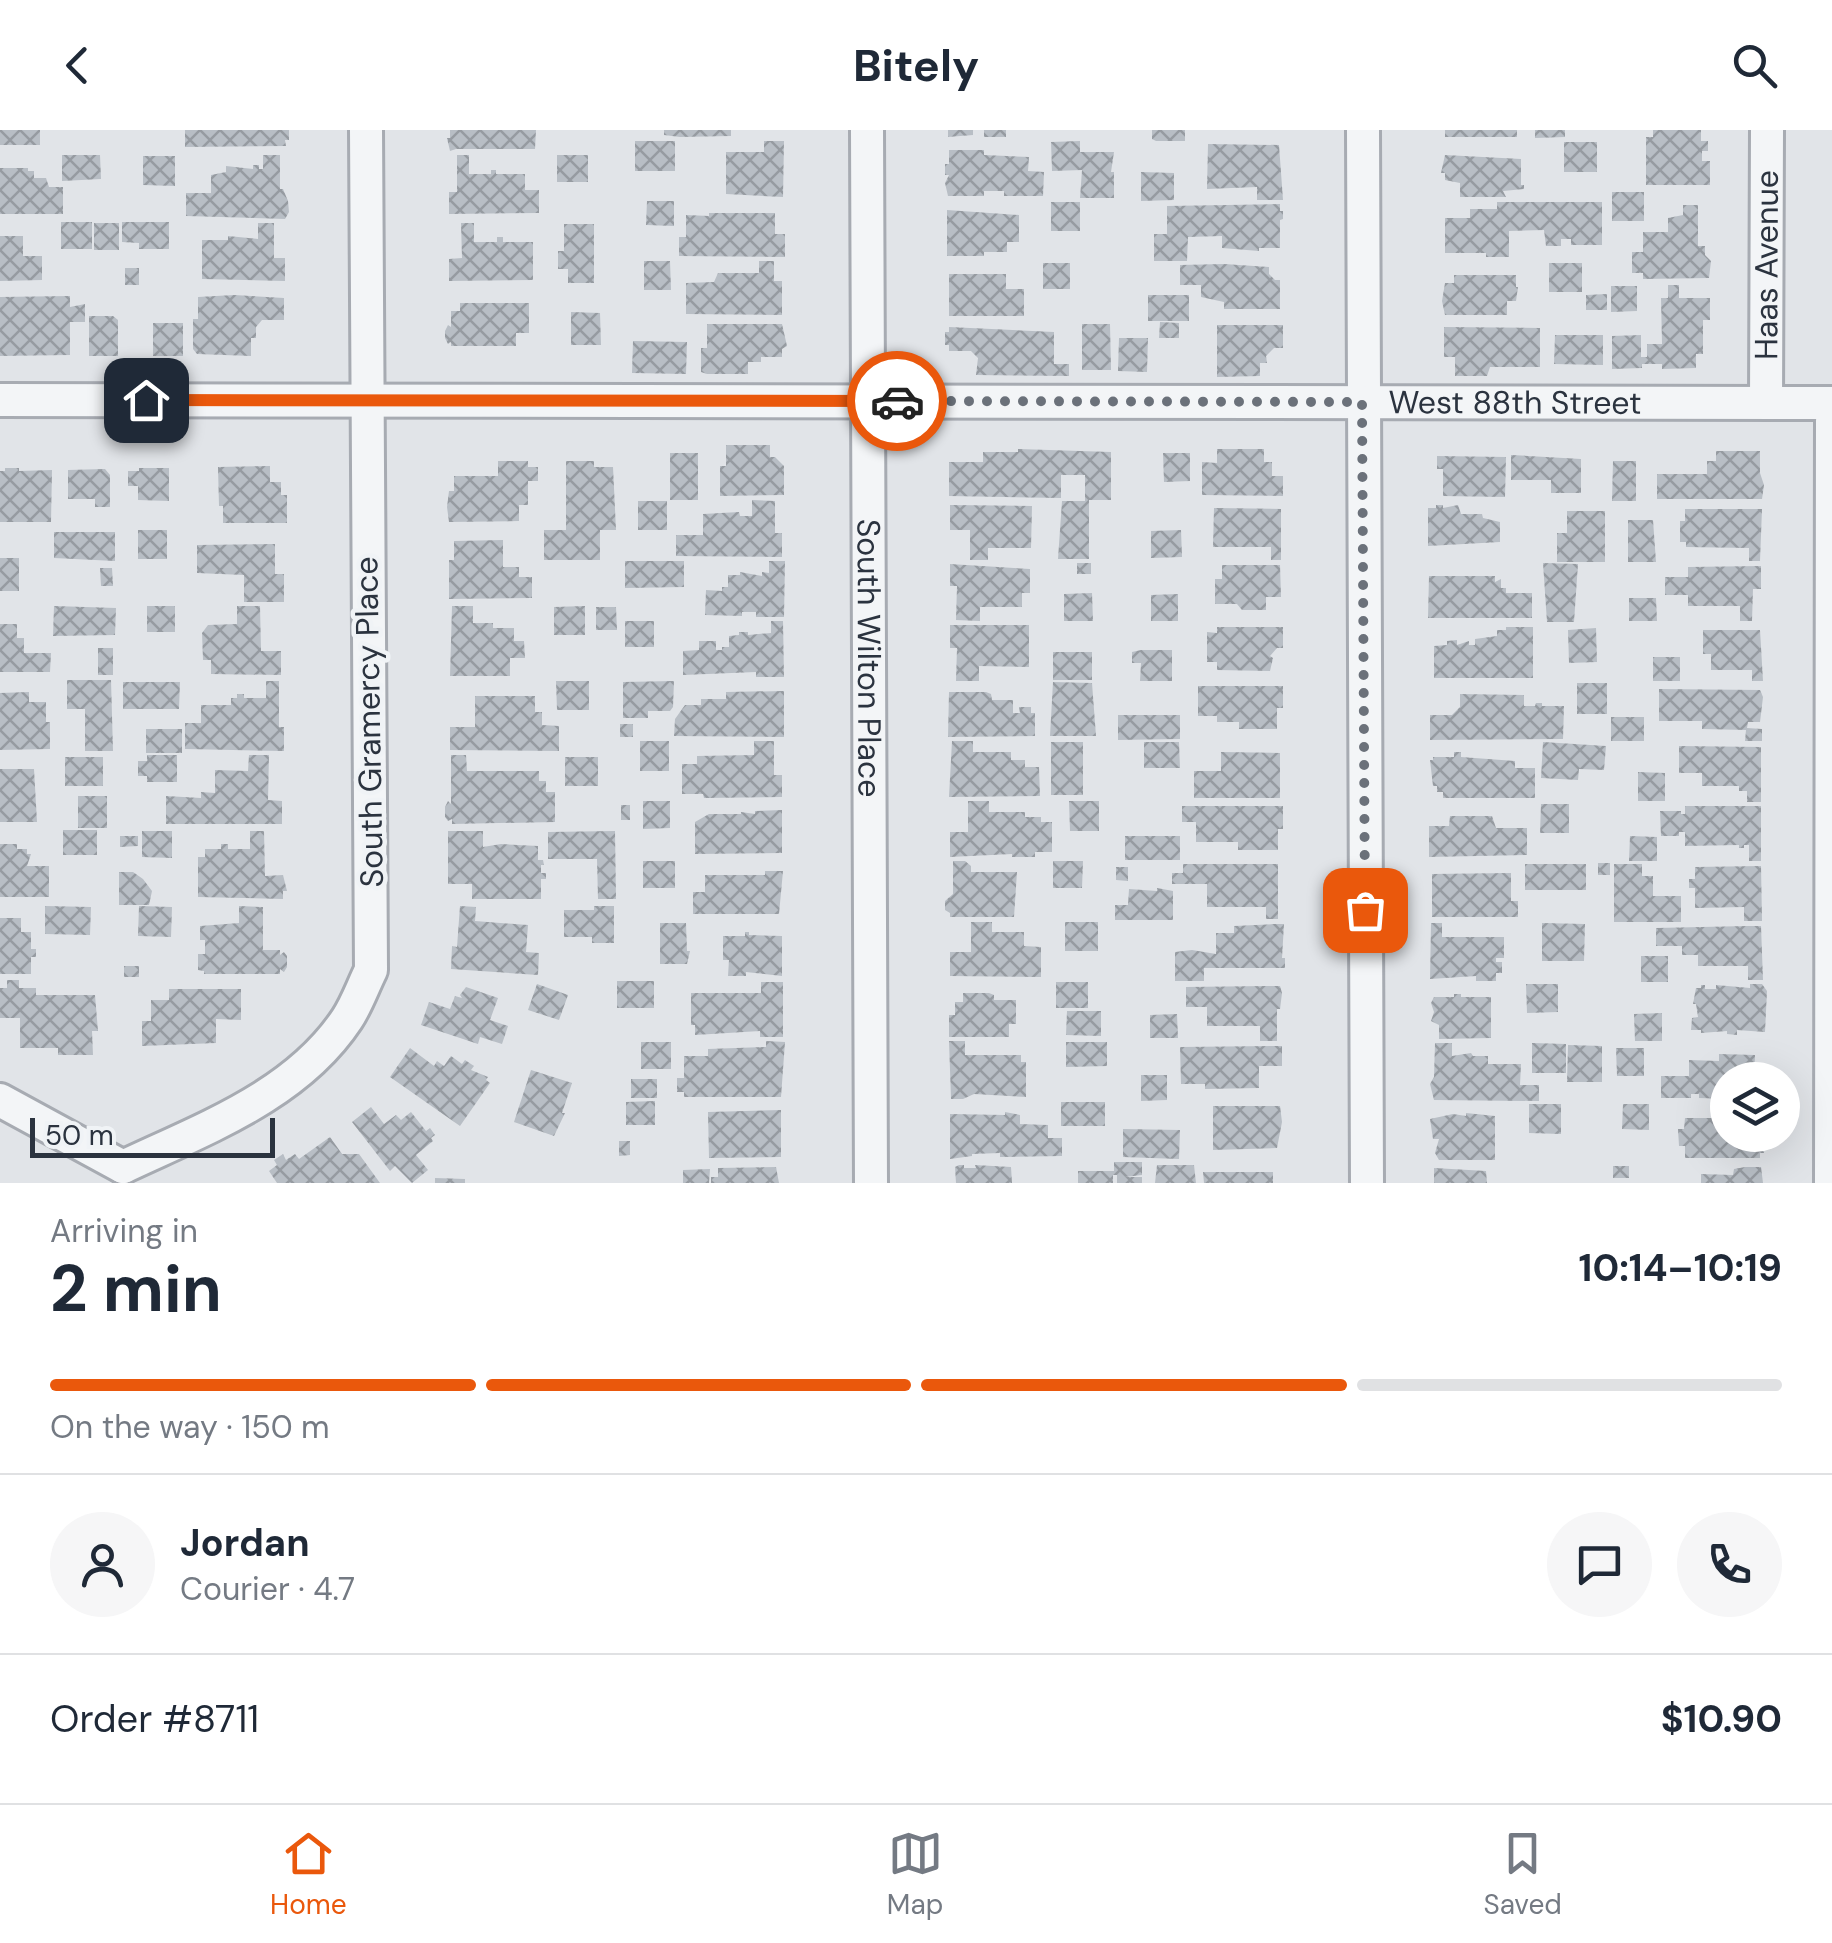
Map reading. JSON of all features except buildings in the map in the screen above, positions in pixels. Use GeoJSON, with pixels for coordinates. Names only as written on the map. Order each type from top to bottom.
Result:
{"type":"FeatureCollection","features":[{"type":"Feature","properties":{"kind":"street","name":"South Gramercy Place"},"geometry":{"type":"LineString","coordinates":[[122,1175],[259,1101],[313,1060],[347,1019],[372,970],[366,130]]}},
{"type":"Feature","properties":{"kind":"street","name":"South Wilton Place"},"geometry":{"type":"LineString","coordinates":[[867,130],[871,1183]]}},
{"type":"Feature","properties":{"kind":"street"},"geometry":{"type":"LineString","coordinates":[[1363,130],[1366,1183]]}},
{"type":"Feature","properties":{"kind":"street","name":"Haas Avenue"},"geometry":{"type":"LineString","coordinates":[[1766,403],[1767,130]]}},
{"type":"Feature","properties":{"kind":"street","name":"West 88th Street"},"geometry":{"type":"LineString","coordinates":[[0,400],[1832,403]]}},
{"type":"Feature","properties":{"kind":"street"},"geometry":{"type":"LineString","coordinates":[[1832,422],[1832,1183]]}},
{"type":"Feature","properties":{"kind":"street"},"geometry":{"type":"LineString","coordinates":[[0,1100],[122,1175]]}},
{"type":"Feature","properties":{"kind":"way so far"},"geometry":{"type":"LineString","coordinates":[[897,401],[1362,402],[1365,910]]}},
{"type":"Feature","properties":{"kind":"route"},"geometry":{"type":"LineString","coordinates":[[146,400],[897,401]]}}]}
